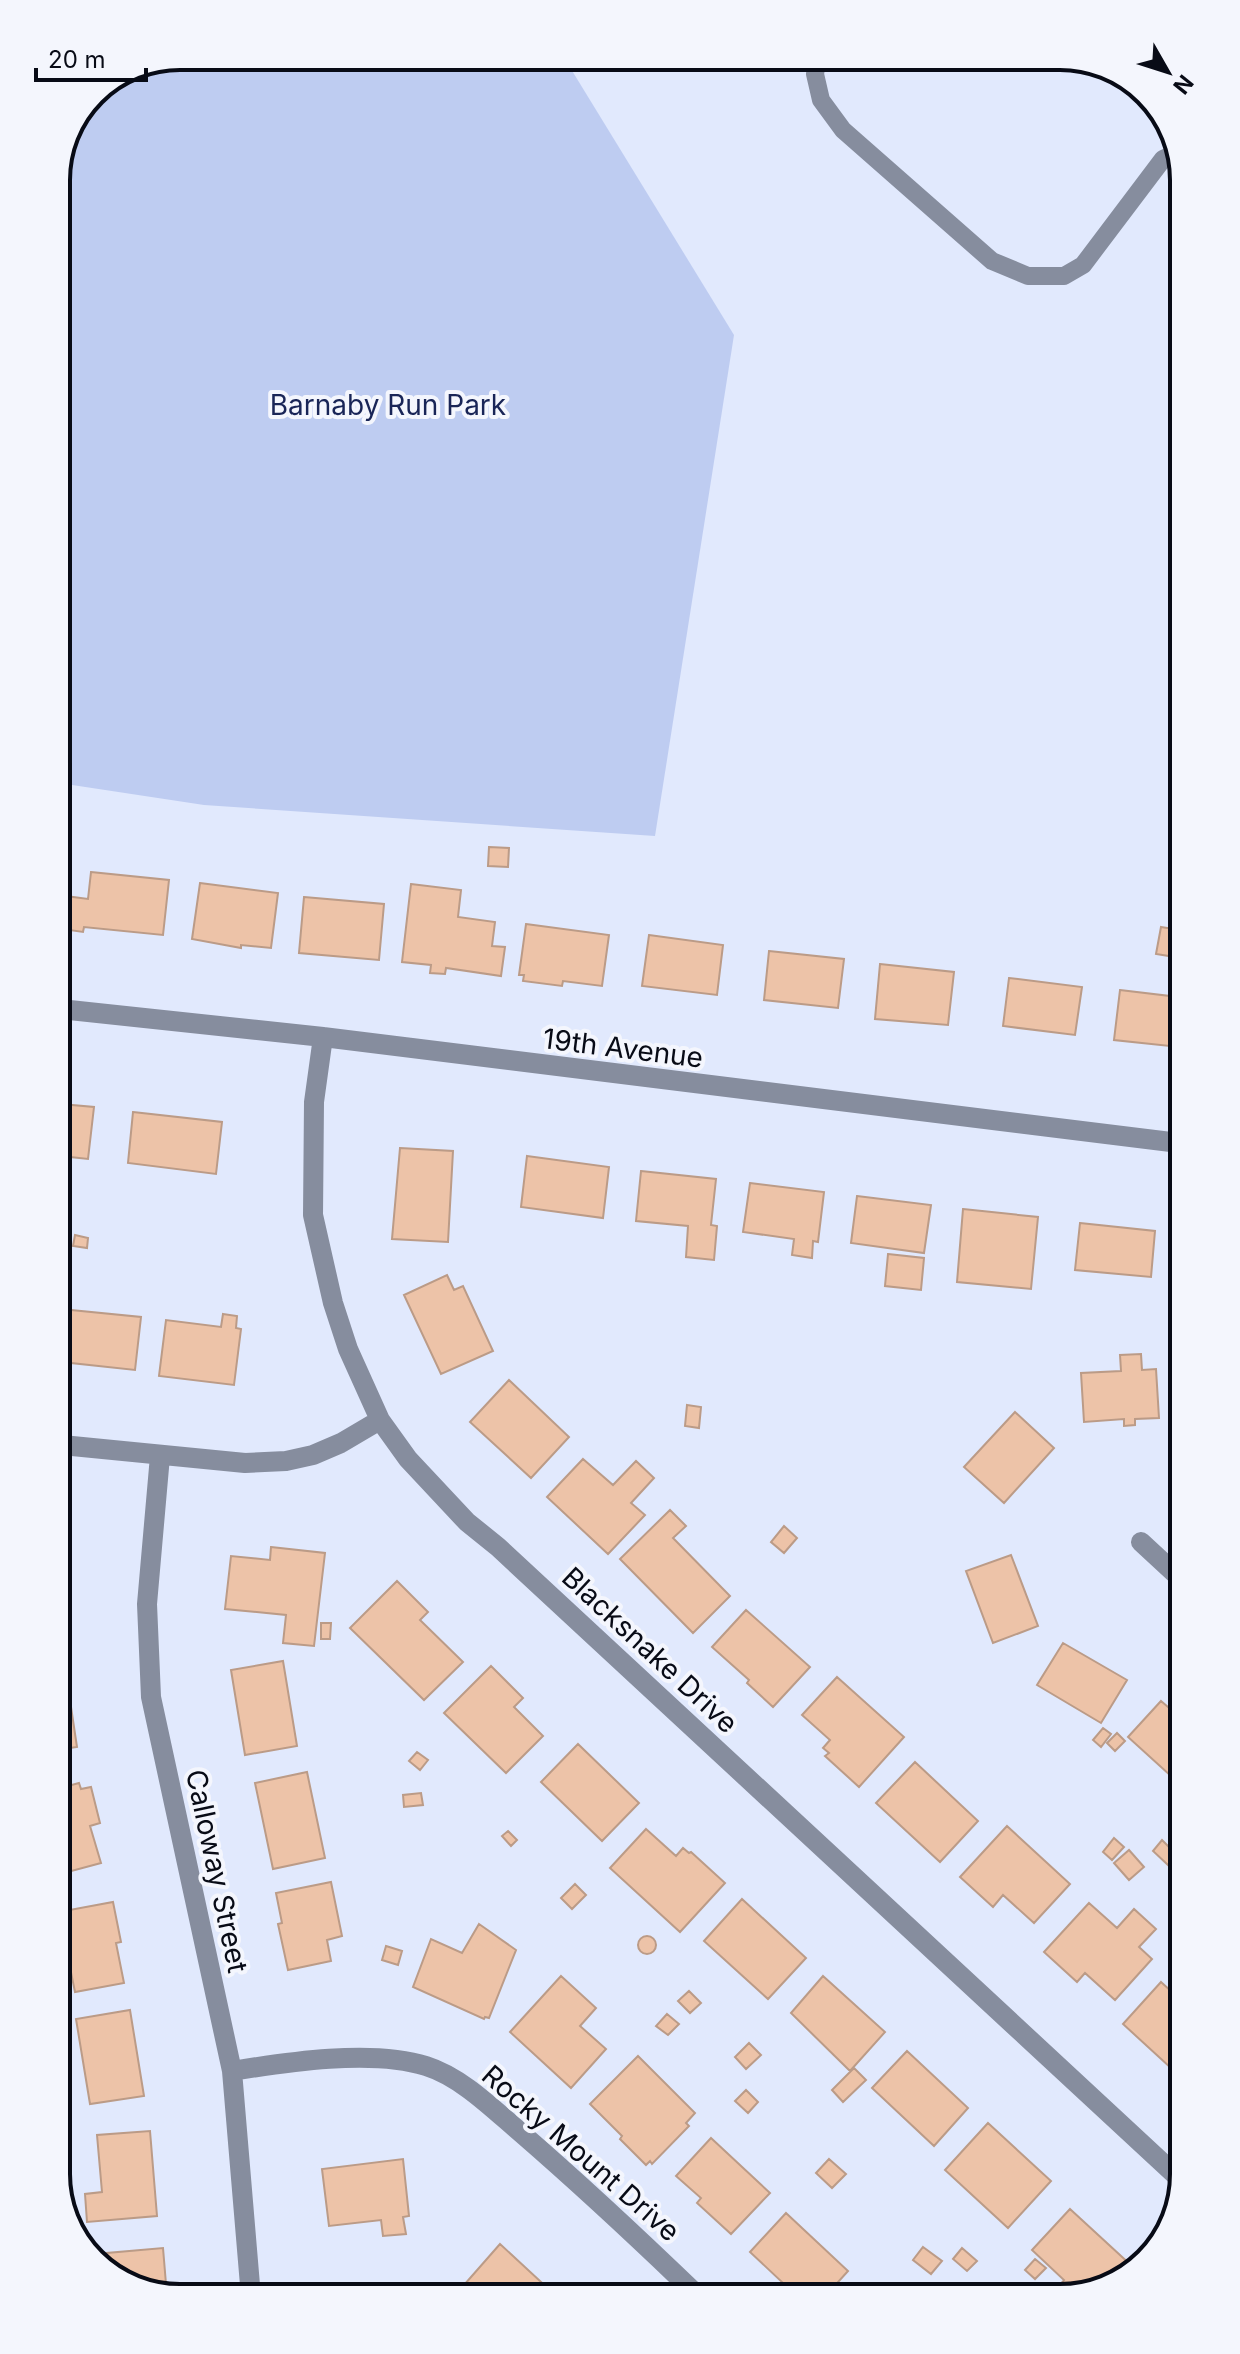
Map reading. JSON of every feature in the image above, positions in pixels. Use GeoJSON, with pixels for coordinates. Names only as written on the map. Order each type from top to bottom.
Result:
{"type":"FeatureCollection","features":[{"type":"Feature","properties":{"kind":"street","name":"19th Avenue"},"geometry":{"type":"LineString","coordinates":[[70,1010],[323,1037],[1170,1142]]}},
{"type":"Feature","properties":{"kind":"street","name":"Blacksnake Drive"},"geometry":{"type":"LineString","coordinates":[[323,1037],[314,1102],[313,1215],[333,1303],[348,1349],[380,1420],[408,1459],[467,1522],[510,1558],[1170,2170]]}},
{"type":"Feature","properties":{"kind":"street"},"geometry":{"type":"LineString","coordinates":[[70,1446],[245,1463],[286,1461],[313,1455],[341,1443],[380,1420]]}},
{"type":"Feature","properties":{"kind":"street","name":"Calloway Street"},"geometry":{"type":"LineString","coordinates":[[160,1456],[147,1604],[151,1697],[232,2071],[250,2284]]}},
{"type":"Feature","properties":{"kind":"street"},"geometry":{"type":"LineString","coordinates":[[1141,1542],[1170,1569]]}},
{"type":"Feature","properties":{"kind":"street","name":"Rocky Mount Drive"},"geometry":{"type":"LineString","coordinates":[[232,2071],[315,2060],[362,2059],[427,2066],[450,2078],[496,2111],[588,2190],[686,2284]]}},
{"type":"Feature","properties":{"kind":"lane"},"geometry":{"type":"LineString","coordinates":[[816,70],[821,100],[843,130],[992,261],[1028,276],[1064,276],[1083,265],[1167,157]]}},
{"type":"Feature","properties":{"kind":"green space","name":"Barnaby Run Park"},"geometry":{"type":"Polygon","coordinates":[[[572,70],[734,335],[655,836],[204,805],[70,785],[70,173],[81,131],[107,97],[145,76],[166,71],[572,70]]]}},
{"type":"Feature","properties":{"kind":"building"},"geometry":{"type":"Polygon","coordinates":[[[489,847],[509,848],[508,867],[488,866],[489,847]]]}},
{"type":"Feature","properties":{"kind":"building"},"geometry":{"type":"Polygon","coordinates":[[[91,872],[169,880],[163,935],[84,927],[83,932],[70,930],[70,897],[88,899],[91,872]]]}},
{"type":"Feature","properties":{"kind":"building"},"geometry":{"type":"Polygon","coordinates":[[[200,883],[278,893],[271,948],[241,945],[241,948],[192,939],[200,883]]]}},
{"type":"Feature","properties":{"kind":"building"},"geometry":{"type":"Polygon","coordinates":[[[411,884],[461,890],[458,917],[495,922],[492,946],[505,947],[501,976],[446,968],[445,974],[430,973],[431,965],[402,962],[411,884]]]}},
{"type":"Feature","properties":{"kind":"building"},"geometry":{"type":"Polygon","coordinates":[[[304,897],[384,904],[379,960],[299,953],[304,897]]]}},
{"type":"Feature","properties":{"kind":"building"},"geometry":{"type":"Polygon","coordinates":[[[526,924],[609,935],[602,986],[563,981],[562,986],[523,981],[524,975],[519,975],[526,924]]]}},
{"type":"Feature","properties":{"kind":"building"},"geometry":{"type":"Polygon","coordinates":[[[1161,927],[1170,928],[1169,956],[1156,954],[1161,927]]]}},
{"type":"Feature","properties":{"kind":"building"},"geometry":{"type":"Polygon","coordinates":[[[649,935],[723,945],[717,995],[642,986],[649,935]]]}},
{"type":"Feature","properties":{"kind":"building"},"geometry":{"type":"Polygon","coordinates":[[[769,951],[844,959],[838,1008],[764,1000],[769,951]]]}},
{"type":"Feature","properties":{"kind":"building"},"geometry":{"type":"Polygon","coordinates":[[[880,964],[954,972],[948,1025],[875,1019],[880,964]]]}},
{"type":"Feature","properties":{"kind":"building"},"geometry":{"type":"Polygon","coordinates":[[[1009,978],[1082,987],[1075,1035],[1003,1026],[1009,978]]]}},
{"type":"Feature","properties":{"kind":"building"},"geometry":{"type":"Polygon","coordinates":[[[1120,990],[1170,996],[1170,1046],[1114,1040],[1120,990]]]}},
{"type":"Feature","properties":{"kind":"building"},"geometry":{"type":"Polygon","coordinates":[[[70,1105],[94,1107],[88,1159],[70,1157],[70,1105]]]}},
{"type":"Feature","properties":{"kind":"building"},"geometry":{"type":"Polygon","coordinates":[[[133,1112],[222,1122],[216,1174],[128,1163],[133,1112]]]}},
{"type":"Feature","properties":{"kind":"building"},"geometry":{"type":"Polygon","coordinates":[[[400,1148],[453,1151],[448,1242],[392,1239],[400,1148]]]}},
{"type":"Feature","properties":{"kind":"building"},"geometry":{"type":"Polygon","coordinates":[[[527,1156],[609,1167],[603,1218],[521,1207],[527,1156]]]}},
{"type":"Feature","properties":{"kind":"building"},"geometry":{"type":"Polygon","coordinates":[[[641,1171],[716,1179],[711,1225],[717,1226],[714,1260],[686,1257],[688,1226],[636,1221],[641,1171]]]}},
{"type":"Feature","properties":{"kind":"building"},"geometry":{"type":"Polygon","coordinates":[[[750,1183],[824,1192],[818,1242],[813,1241],[812,1258],[792,1255],[794,1239],[743,1232],[750,1183]]]}},
{"type":"Feature","properties":{"kind":"building"},"geometry":{"type":"Polygon","coordinates":[[[857,1196],[931,1205],[924,1253],[851,1243],[857,1196]]]}},
{"type":"Feature","properties":{"kind":"building"},"geometry":{"type":"Polygon","coordinates":[[[963,1209],[1038,1217],[1031,1289],[957,1282],[963,1209]]]}},
{"type":"Feature","properties":{"kind":"building"},"geometry":{"type":"Polygon","coordinates":[[[1080,1223],[1155,1231],[1151,1277],[1075,1270],[1080,1223]]]}},
{"type":"Feature","properties":{"kind":"building"},"geometry":{"type":"Polygon","coordinates":[[[75,1235],[88,1238],[87,1248],[73,1246],[75,1235]]]}},
{"type":"Feature","properties":{"kind":"building"},"geometry":{"type":"Polygon","coordinates":[[[888,1254],[924,1258],[921,1290],[885,1286],[888,1254]]]}},
{"type":"Feature","properties":{"kind":"building"},"geometry":{"type":"Polygon","coordinates":[[[447,1275],[454,1290],[463,1286],[493,1351],[441,1374],[404,1295],[447,1275]]]}},
{"type":"Feature","properties":{"kind":"building"},"geometry":{"type":"Polygon","coordinates":[[[70,1310],[141,1317],[135,1370],[70,1363],[70,1310]]]}},
{"type":"Feature","properties":{"kind":"building"},"geometry":{"type":"Polygon","coordinates":[[[223,1314],[237,1316],[236,1328],[241,1329],[234,1385],[159,1376],[166,1320],[221,1327],[223,1314]]]}},
{"type":"Feature","properties":{"kind":"building"},"geometry":{"type":"Polygon","coordinates":[[[1141,1354],[1142,1370],[1156,1369],[1159,1418],[1135,1419],[1135,1425],[1124,1426],[1124,1419],[1084,1422],[1081,1373],[1121,1371],[1120,1355],[1141,1354]]]}},
{"type":"Feature","properties":{"kind":"building"},"geometry":{"type":"Polygon","coordinates":[[[509,1380],[569,1437],[531,1478],[470,1422],[509,1380]]]}},
{"type":"Feature","properties":{"kind":"building"},"geometry":{"type":"Polygon","coordinates":[[[687,1405],[701,1407],[699,1428],[685,1426],[687,1405]]]}},
{"type":"Feature","properties":{"kind":"building"},"geometry":{"type":"Polygon","coordinates":[[[1015,1412],[1054,1448],[1004,1503],[964,1467],[1015,1412]]]}},
{"type":"Feature","properties":{"kind":"building"},"geometry":{"type":"Polygon","coordinates":[[[583,1459],[613,1485],[636,1461],[654,1478],[631,1503],[645,1515],[608,1554],[547,1497],[583,1459]]]}},
{"type":"Feature","properties":{"kind":"building"},"geometry":{"type":"Polygon","coordinates":[[[670,1510],[686,1526],[673,1538],[730,1596],[693,1633],[620,1559],[670,1510]]]}},
{"type":"Feature","properties":{"kind":"building"},"geometry":{"type":"Polygon","coordinates":[[[784,1526],[797,1538],[784,1553],[771,1542],[784,1526]]]}},
{"type":"Feature","properties":{"kind":"building"},"geometry":{"type":"Polygon","coordinates":[[[271,1547],[325,1553],[314,1646],[283,1643],[286,1615],[225,1609],[231,1556],[270,1560],[271,1547]]]}},
{"type":"Feature","properties":{"kind":"building"},"geometry":{"type":"Polygon","coordinates":[[[1011,1555],[1038,1626],[993,1643],[966,1571],[1011,1555]]]}},
{"type":"Feature","properties":{"kind":"building"},"geometry":{"type":"Polygon","coordinates":[[[397,1581],[428,1612],[420,1620],[463,1662],[424,1700],[350,1628],[397,1581]]]}},
{"type":"Feature","properties":{"kind":"building"},"geometry":{"type":"Polygon","coordinates":[[[746,1610],[810,1667],[773,1707],[747,1683],[749,1680],[712,1647],[746,1610]]]}},
{"type":"Feature","properties":{"kind":"building"},"geometry":{"type":"Polygon","coordinates":[[[321,1623],[331,1623],[330,1639],[321,1639],[321,1623]]]}},
{"type":"Feature","properties":{"kind":"building"},"geometry":{"type":"Polygon","coordinates":[[[1063,1643],[1127,1680],[1101,1723],[1037,1685],[1063,1643]]]}},
{"type":"Feature","properties":{"kind":"building"},"geometry":{"type":"Polygon","coordinates":[[[283,1661],[297,1746],[245,1755],[231,1670],[283,1661]]]}},
{"type":"Feature","properties":{"kind":"building"},"geometry":{"type":"Polygon","coordinates":[[[491,1666],[523,1698],[514,1707],[543,1736],[506,1773],[444,1713],[491,1666]]]}},
{"type":"Feature","properties":{"kind":"building"},"geometry":{"type":"Polygon","coordinates":[[[837,1677],[904,1737],[859,1787],[825,1756],[829,1753],[823,1748],[830,1740],[802,1715],[837,1677]]]}},
{"type":"Feature","properties":{"kind":"building"},"geometry":{"type":"Polygon","coordinates":[[[70,1700],[77,1747],[70,1748],[70,1700]]]}},
{"type":"Feature","properties":{"kind":"building"},"geometry":{"type":"Polygon","coordinates":[[[1161,1701],[1170,1709],[1170,1775],[1128,1737],[1161,1701]]]}},
{"type":"Feature","properties":{"kind":"building"},"geometry":{"type":"Polygon","coordinates":[[[1103,1728],[1111,1734],[1101,1747],[1093,1740],[1103,1728]]]}},
{"type":"Feature","properties":{"kind":"building"},"geometry":{"type":"Polygon","coordinates":[[[1117,1733],[1125,1741],[1115,1751],[1107,1743],[1117,1733]]]}},
{"type":"Feature","properties":{"kind":"building"},"geometry":{"type":"Polygon","coordinates":[[[578,1744],[639,1803],[602,1841],[541,1782],[578,1744]]]}},
{"type":"Feature","properties":{"kind":"building"},"geometry":{"type":"Polygon","coordinates":[[[417,1752],[428,1760],[420,1770],[409,1761],[417,1752]]]}},
{"type":"Feature","properties":{"kind":"building"},"geometry":{"type":"Polygon","coordinates":[[[915,1762],[978,1821],[940,1862],[876,1803],[915,1762]]]}},
{"type":"Feature","properties":{"kind":"building"},"geometry":{"type":"Polygon","coordinates":[[[307,1772],[325,1858],[273,1869],[255,1783],[307,1772]]]}},
{"type":"Feature","properties":{"kind":"building"},"geometry":{"type":"Polygon","coordinates":[[[79,1783],[81,1789],[91,1787],[100,1823],[90,1826],[101,1863],[70,1871],[70,1785],[79,1783]]]}},
{"type":"Feature","properties":{"kind":"building"},"geometry":{"type":"Polygon","coordinates":[[[421,1793],[423,1805],[404,1807],[403,1795],[421,1793]]]}},
{"type":"Feature","properties":{"kind":"building"},"geometry":{"type":"Polygon","coordinates":[[[1007,1826],[1070,1884],[1034,1923],[1003,1895],[993,1907],[960,1877],[1007,1826]]]}},
{"type":"Feature","properties":{"kind":"building"},"geometry":{"type":"Polygon","coordinates":[[[646,1829],[676,1856],[683,1848],[691,1852],[725,1883],[680,1932],[610,1868],[646,1829]]]}},
{"type":"Feature","properties":{"kind":"building"},"geometry":{"type":"Polygon","coordinates":[[[508,1831],[517,1840],[511,1846],[502,1836],[508,1831]]]}},
{"type":"Feature","properties":{"kind":"building"},"geometry":{"type":"Polygon","coordinates":[[[1114,1838],[1124,1847],[1112,1860],[1103,1852],[1114,1838]]]}},
{"type":"Feature","properties":{"kind":"building"},"geometry":{"type":"Polygon","coordinates":[[[1162,1840],[1170,1848],[1170,1863],[1168,1865],[1153,1851],[1162,1840]]]}},
{"type":"Feature","properties":{"kind":"building"},"geometry":{"type":"Polygon","coordinates":[[[1129,1850],[1144,1867],[1129,1880],[1114,1863],[1129,1850]]]}},
{"type":"Feature","properties":{"kind":"building"},"geometry":{"type":"Polygon","coordinates":[[[331,1882],[342,1936],[327,1940],[331,1961],[288,1970],[278,1924],[282,1923],[276,1893],[331,1882]]]}},
{"type":"Feature","properties":{"kind":"building"},"geometry":{"type":"Polygon","coordinates":[[[575,1884],[586,1895],[572,1909],[561,1898],[575,1884]]]}},
{"type":"Feature","properties":{"kind":"building"},"geometry":{"type":"Polygon","coordinates":[[[742,1899],[806,1958],[768,1999],[704,1941],[742,1899]]]}},
{"type":"Feature","properties":{"kind":"building"},"geometry":{"type":"Polygon","coordinates":[[[113,1902],[121,1942],[116,1943],[124,1983],[75,1992],[70,1967],[70,1910],[113,1902]]]}},
{"type":"Feature","properties":{"kind":"building"},"geometry":{"type":"Polygon","coordinates":[[[1089,1903],[1117,1928],[1134,1909],[1156,1929],[1139,1947],[1152,1959],[1115,2000],[1085,1973],[1077,1982],[1044,1952],[1089,1903]]]}},
{"type":"Feature","properties":{"kind":"building"},"geometry":{"type":"Polygon","coordinates":[[[479,1924],[516,1950],[489,2018],[484,2019],[413,1987],[431,1939],[462,1953],[479,1924]]]}},
{"type":"Feature","properties":{"kind":"building"},"geometry":{"type":"Polygon","coordinates":[[[647,1936],[656,1945],[647,1954],[638,1945],[647,1936]]]}},
{"type":"Feature","properties":{"kind":"building"},"geometry":{"type":"Polygon","coordinates":[[[386,1946],[402,1951],[398,1965],[382,1960],[386,1946]]]}},
{"type":"Feature","properties":{"kind":"building"},"geometry":{"type":"Polygon","coordinates":[[[561,1976],[596,2008],[580,2026],[606,2049],[571,2088],[510,2032],[561,1976]]]}},
{"type":"Feature","properties":{"kind":"building"},"geometry":{"type":"Polygon","coordinates":[[[823,1976],[885,2032],[850,2071],[791,2013],[823,1976]]]}},
{"type":"Feature","properties":{"kind":"building"},"geometry":{"type":"Polygon","coordinates":[[[1161,1982],[1170,1990],[1170,2067],[1123,2024],[1161,1982]]]}},
{"type":"Feature","properties":{"kind":"building"},"geometry":{"type":"Polygon","coordinates":[[[689,1991],[701,2003],[690,2013],[678,2001],[689,1991]]]}},
{"type":"Feature","properties":{"kind":"building"},"geometry":{"type":"Polygon","coordinates":[[[130,2010],[144,2096],[90,2104],[76,2019],[130,2010]]]}},
{"type":"Feature","properties":{"kind":"building"},"geometry":{"type":"Polygon","coordinates":[[[667,2014],[679,2024],[668,2035],[656,2026],[667,2014]]]}},
{"type":"Feature","properties":{"kind":"building"},"geometry":{"type":"Polygon","coordinates":[[[749,2043],[761,2055],[746,2069],[735,2057],[749,2043]]]}},
{"type":"Feature","properties":{"kind":"building"},"geometry":{"type":"Polygon","coordinates":[[[907,2051],[968,2108],[934,2146],[872,2088],[907,2051]]]}},
{"type":"Feature","properties":{"kind":"building"},"geometry":{"type":"Polygon","coordinates":[[[638,2056],[695,2113],[686,2123],[689,2126],[652,2164],[650,2161],[646,2165],[590,2104],[638,2056]]]}},
{"type":"Feature","properties":{"kind":"building"},"geometry":{"type":"Polygon","coordinates":[[[854,2068],[866,2080],[843,2102],[832,2090],[854,2068]]]}},
{"type":"Feature","properties":{"kind":"building"},"geometry":{"type":"Polygon","coordinates":[[[746,2090],[758,2102],[748,2113],[735,2101],[746,2090]]]}},
{"type":"Feature","properties":{"kind":"building"},"geometry":{"type":"Polygon","coordinates":[[[988,2123],[1051,2181],[1008,2228],[945,2170],[988,2123]]]}},
{"type":"Feature","properties":{"kind":"building"},"geometry":{"type":"Polygon","coordinates":[[[150,2131],[157,2216],[87,2222],[85,2194],[102,2192],[97,2135],[150,2131]]]}},
{"type":"Feature","properties":{"kind":"building"},"geometry":{"type":"Polygon","coordinates":[[[711,2138],[770,2193],[731,2234],[697,2203],[701,2198],[676,2176],[711,2138]]]}},
{"type":"Feature","properties":{"kind":"building"},"geometry":{"type":"Polygon","coordinates":[[[403,2159],[409,2216],[403,2217],[406,2234],[383,2236],[381,2220],[329,2226],[322,2169],[403,2159]]]}},
{"type":"Feature","properties":{"kind":"building"},"geometry":{"type":"Polygon","coordinates":[[[829,2159],[846,2174],[832,2188],[816,2173],[829,2159]]]}},
{"type":"Feature","properties":{"kind":"building"},"geometry":{"type":"Polygon","coordinates":[[[1070,2209],[1127,2261],[1102,2276],[1061,2284],[1064,2280],[1032,2250],[1070,2209]]]}},
{"type":"Feature","properties":{"kind":"building"},"geometry":{"type":"Polygon","coordinates":[[[786,2213],[848,2271],[836,2284],[780,2284],[782,2282],[750,2252],[786,2213]]]}},
{"type":"Feature","properties":{"kind":"building"},"geometry":{"type":"Polygon","coordinates":[[[500,2244],[543,2284],[465,2284],[500,2244]]]}},
{"type":"Feature","properties":{"kind":"building"},"geometry":{"type":"Polygon","coordinates":[[[923,2247],[942,2261],[931,2274],[913,2260],[923,2247]]]}},
{"type":"Feature","properties":{"kind":"building"},"geometry":{"type":"Polygon","coordinates":[[[163,2248],[166,2283],[131,2273],[107,2257],[107,2253],[163,2248]]]}},
{"type":"Feature","properties":{"kind":"building"},"geometry":{"type":"Polygon","coordinates":[[[962,2248],[977,2261],[967,2271],[953,2259],[962,2248]]]}},
{"type":"Feature","properties":{"kind":"building"},"geometry":{"type":"Polygon","coordinates":[[[1035,2259],[1046,2268],[1035,2279],[1025,2270],[1035,2259]]]}}]}
